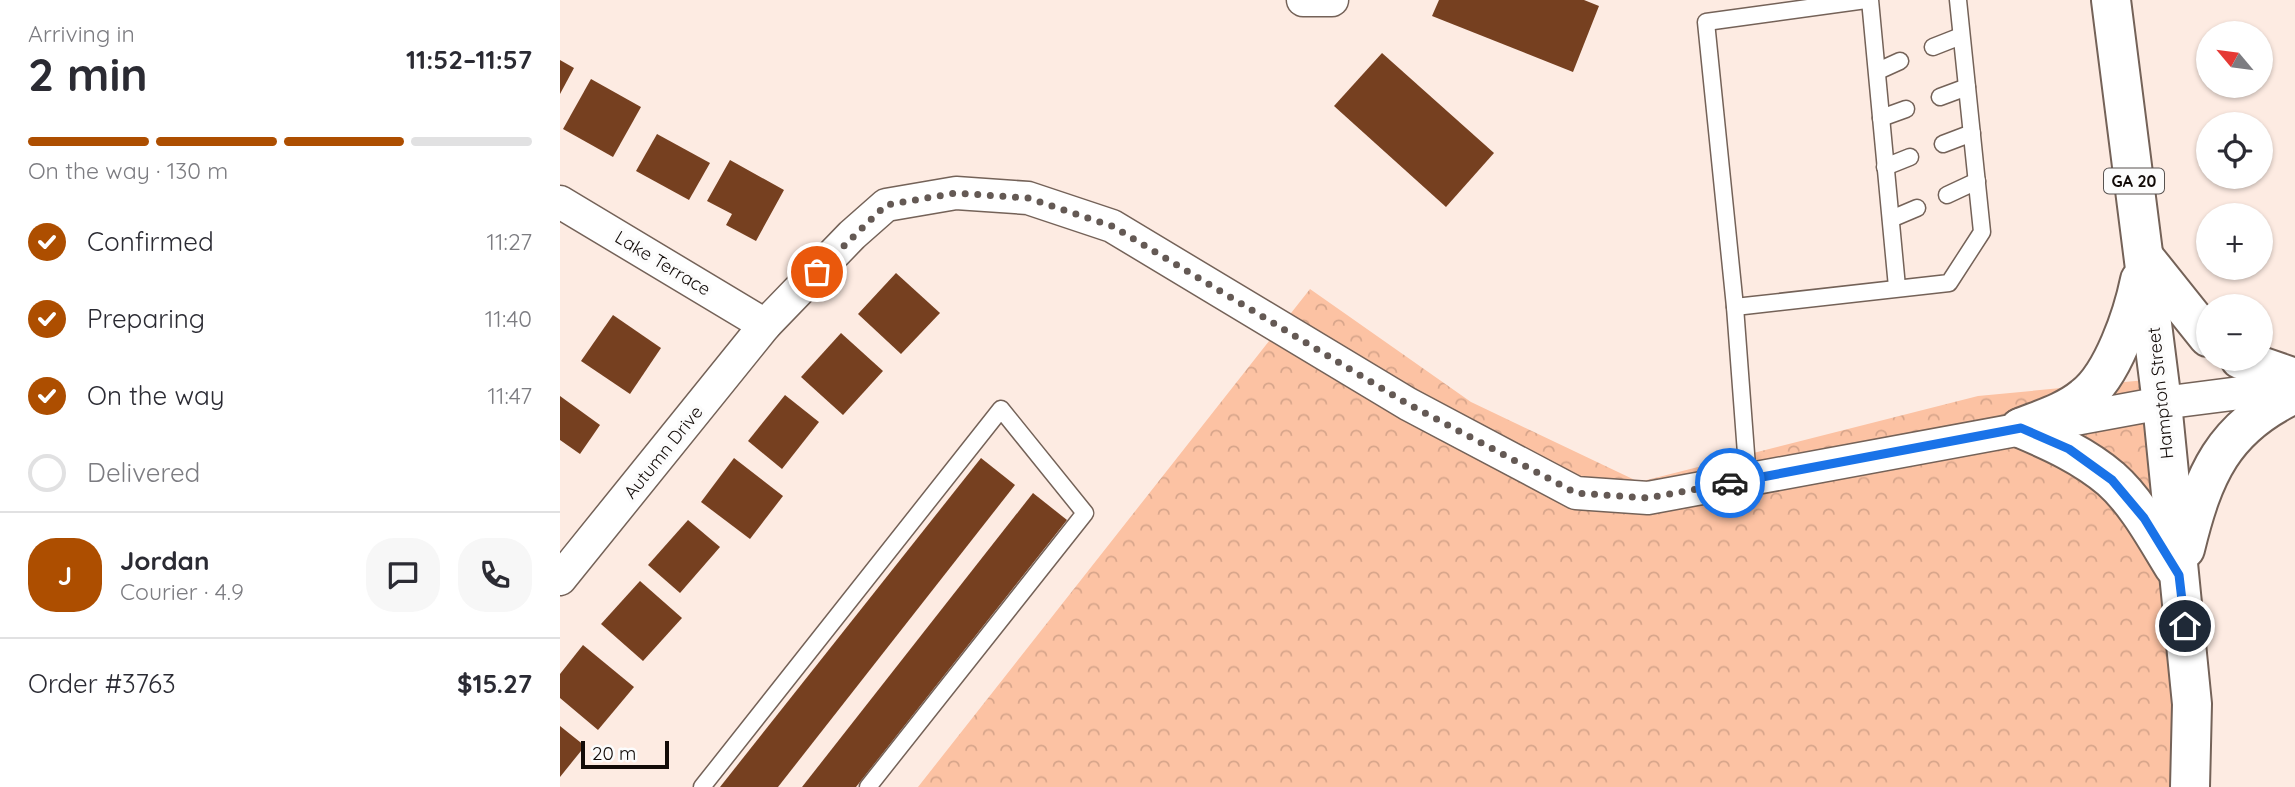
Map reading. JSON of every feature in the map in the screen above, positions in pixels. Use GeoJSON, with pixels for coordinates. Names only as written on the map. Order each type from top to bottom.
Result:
{"type":"FeatureCollection","features":[{"type":"Feature","properties":{"kind":"main road","name":"Hampton Street"},"geometry":{"type":"LineString","coordinates":[[2111,0],[2162,403],[2192,704],[2190,787]]}},
{"type":"Feature","properties":{"kind":"main road"},"geometry":{"type":"LineString","coordinates":[[2144,257],[2196,322]]}},
{"type":"Feature","properties":{"kind":"main road"},"geometry":{"type":"LineString","coordinates":[[2021,428],[2063,410],[2087,396],[2115,354],[2133,313],[2144,257]]}},
{"type":"Feature","properties":{"kind":"main road"},"geometry":{"type":"LineString","coordinates":[[2273,370],[2295,378]]}},
{"type":"Feature","properties":{"kind":"main road"},"geometry":{"type":"LineString","coordinates":[[2179,575],[2195,510],[2213,467],[2233,434],[2270,406],[2295,394]]}},
{"type":"Feature","properties":{"kind":"main road"},"geometry":{"type":"LineString","coordinates":[[2021,428],[2069,449],[2112,480],[2144,518],[2179,575]]}},
{"type":"Feature","properties":{"kind":"street"},"geometry":{"type":"LineString","coordinates":[[1303,0],[1332,0]]}},
{"type":"Feature","properties":{"kind":"street","name":"Autumn Drive"},"geometry":{"type":"LineString","coordinates":[[560,579],[765,325],[886,205],[956,193],[1028,198],[1112,226],[1408,404],[1576,493],[1648,498],[2162,403],[2295,386]]}},
{"type":"Feature","properties":{"kind":"street","name":"Lake Terrace"},"geometry":{"type":"LineString","coordinates":[[560,202],[765,325]]}},
{"type":"Feature","properties":{"kind":"lane"},"geometry":{"type":"LineString","coordinates":[[1748,480],[1735,307],[1706,22],[1868,0],[1878,71],[1897,287]]}},
{"type":"Feature","properties":{"kind":"lane"},"geometry":{"type":"LineString","coordinates":[[1735,307],[1949,282],[1982,232],[1958,0]]}},
{"type":"Feature","properties":{"kind":"lane"},"geometry":{"type":"LineString","coordinates":[[1933,47],[1961,36]]}},
{"type":"Feature","properties":{"kind":"lane"},"geometry":{"type":"LineString","coordinates":[[1878,71],[1900,61]]}},
{"type":"Feature","properties":{"kind":"lane"},"geometry":{"type":"LineString","coordinates":[[1940,97],[1967,87]]}},
{"type":"Feature","properties":{"kind":"lane"},"geometry":{"type":"LineString","coordinates":[[1881,118],[1906,109]]}},
{"type":"Feature","properties":{"kind":"lane"},"geometry":{"type":"LineString","coordinates":[[1943,144],[1972,132]]}},
{"type":"Feature","properties":{"kind":"lane"},"geometry":{"type":"LineString","coordinates":[[1885,167],[1910,157]]}},
{"type":"Feature","properties":{"kind":"lane"},"geometry":{"type":"LineString","coordinates":[[1947,195],[1977,181]]}},
{"type":"Feature","properties":{"kind":"lane"},"geometry":{"type":"LineString","coordinates":[[1891,219],[1917,208]]}},
{"type":"Feature","properties":{"kind":"lane"},"geometry":{"type":"LineString","coordinates":[[702,787],[1001,409],[1085,513],[868,787]]}},
{"type":"Feature","properties":{"kind":"green space"},"geometry":{"type":"Polygon","coordinates":[[[1310,289],[1471,402],[1639,482],[1978,396],[2167,378],[2204,787],[918,787],[1310,289]]]}},
{"type":"Feature","properties":{"kind":"building"},"geometry":{"type":"Polygon","coordinates":[[[1439,0],[1584,0],[1599,6],[1573,72],[1432,16],[1439,0]]]}},
{"type":"Feature","properties":{"kind":"building"},"geometry":{"type":"Polygon","coordinates":[[[1382,53],[1494,153],[1446,207],[1334,106],[1382,53]]]}},
{"type":"Feature","properties":{"kind":"building"},"geometry":{"type":"Polygon","coordinates":[[[560,60],[574,68],[560,94],[560,60]]]}},
{"type":"Feature","properties":{"kind":"building"},"geometry":{"type":"Polygon","coordinates":[[[591,79],[641,107],[613,157],[563,129],[591,79]]]}},
{"type":"Feature","properties":{"kind":"building"},"geometry":{"type":"Polygon","coordinates":[[[657,134],[710,163],[689,200],[636,171],[657,134]]]}},
{"type":"Feature","properties":{"kind":"building"},"geometry":{"type":"Polygon","coordinates":[[[730,160],[784,190],[756,241],[726,225],[732,214],[707,201],[730,160]]]}},
{"type":"Feature","properties":{"kind":"building"},"geometry":{"type":"Polygon","coordinates":[[[896,273],[940,313],[901,354],[858,314],[896,273]]]}},
{"type":"Feature","properties":{"kind":"building"},"geometry":{"type":"Polygon","coordinates":[[[613,315],[661,348],[630,394],[581,361],[613,315]]]}},
{"type":"Feature","properties":{"kind":"building"},"geometry":{"type":"Polygon","coordinates":[[[841,333],[883,371],[843,415],[801,377],[841,333]]]}},
{"type":"Feature","properties":{"kind":"building"},"geometry":{"type":"Polygon","coordinates":[[[785,395],[819,422],[782,469],[748,441],[785,395]]]}},
{"type":"Feature","properties":{"kind":"building"},"geometry":{"type":"Polygon","coordinates":[[[560,396],[600,425],[580,454],[560,440],[560,396]]]}},
{"type":"Feature","properties":{"kind":"building"},"geometry":{"type":"Polygon","coordinates":[[[734,458],[783,496],[750,539],[701,502],[734,458]]]}},
{"type":"Feature","properties":{"kind":"building"},"geometry":{"type":"Polygon","coordinates":[[[981,458],[1015,485],[778,787],[720,787],[981,458]]]}},
{"type":"Feature","properties":{"kind":"building"},"geometry":{"type":"Polygon","coordinates":[[[1033,493],[1067,520],[856,787],[802,787],[1033,493]]]}},
{"type":"Feature","properties":{"kind":"building"},"geometry":{"type":"Polygon","coordinates":[[[688,520],[720,547],[680,593],[648,565],[688,520]]]}},
{"type":"Feature","properties":{"kind":"building"},"geometry":{"type":"Polygon","coordinates":[[[640,581],[682,618],[643,661],[601,624],[640,581]]]}},
{"type":"Feature","properties":{"kind":"building"},"geometry":{"type":"Polygon","coordinates":[[[583,645],[634,687],[598,730],[560,698],[560,674],[583,645]]]}},
{"type":"Feature","properties":{"kind":"building"},"geometry":{"type":"Polygon","coordinates":[[[560,726],[585,746],[560,777],[560,726]]]}},
{"type":"Feature","properties":{"kind":"way so far"},"geometry":{"type":"LineString","coordinates":[[817,272],[852,235],[886,205],[956,193],[1028,198],[1112,226],[1408,404],[1576,493],[1648,498],[1730,483]]}},
{"type":"Feature","properties":{"kind":"route"},"geometry":{"type":"LineString","coordinates":[[1730,483],[2021,428],[2069,449],[2112,480],[2144,518],[2179,575],[2185,626]]}}]}
